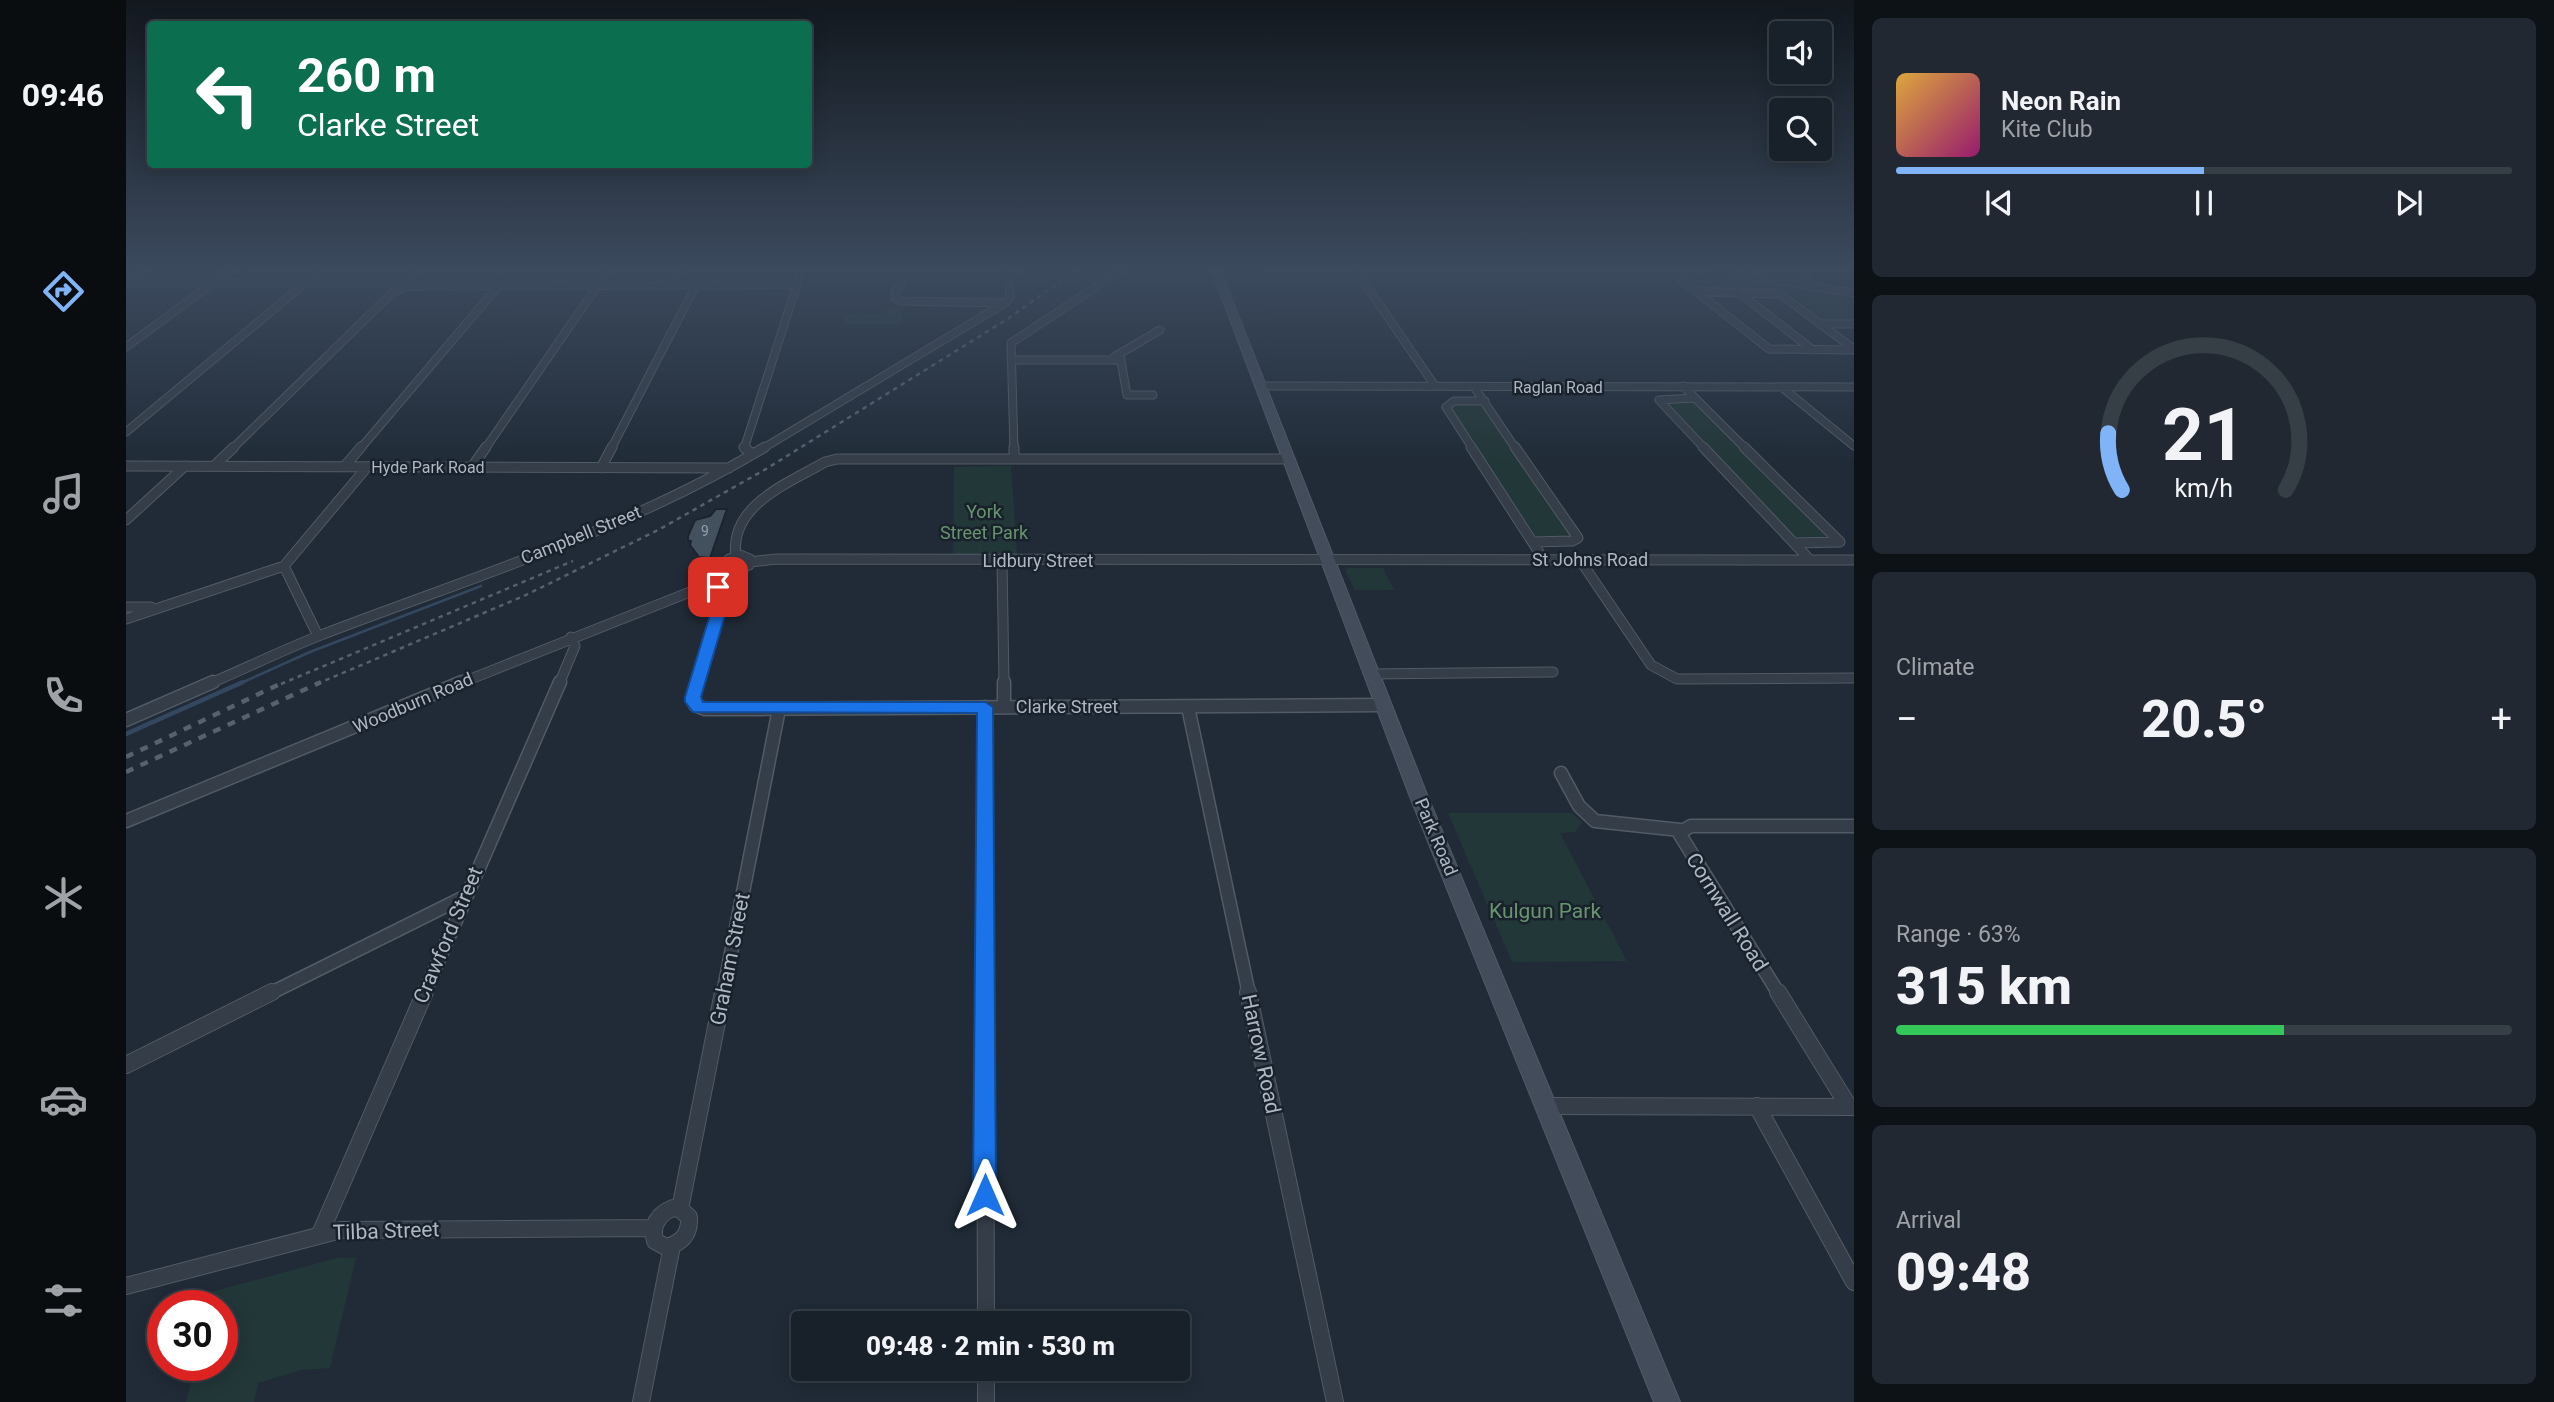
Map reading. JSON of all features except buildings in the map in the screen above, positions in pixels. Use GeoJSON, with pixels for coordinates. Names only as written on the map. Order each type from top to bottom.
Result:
{"type":"FeatureCollection","features":[{"type":"Feature","properties":{"kind":"main road","name":"Park Road"},"geometry":{"type":"LineString","coordinates":[[1241,334],[1383,705],[1667,1402]]}},
{"type":"Feature","properties":{"kind":"street"},"geometry":{"type":"LineString","coordinates":[[126,347],[143,334]]}},
{"type":"Feature","properties":{"kind":"street"},"geometry":{"type":"LineString","coordinates":[[126,432],[244,334]]}},
{"type":"Feature","properties":{"kind":"street"},"geometry":{"type":"LineString","coordinates":[[214,466],[349,334]]}},
{"type":"Feature","properties":{"kind":"street"},"geometry":{"type":"LineString","coordinates":[[344,467],[457,334]]}},
{"type":"Feature","properties":{"kind":"street"},"geometry":{"type":"LineString","coordinates":[[472,467],[564,334]]}},
{"type":"Feature","properties":{"kind":"street"},"geometry":{"type":"LineString","coordinates":[[601,468],[670,334]]}},
{"type":"Feature","properties":{"kind":"street"},"geometry":{"type":"LineString","coordinates":[[752,454],[744,449],[744,444],[781,334]]}},
{"type":"Feature","properties":{"kind":"street","name":"Campbell Street"},"geometry":{"type":"LineString","coordinates":[[126,720],[318,636],[580,540],[729,468],[950,334]]}},
{"type":"Feature","properties":{"kind":"street"},"geometry":{"type":"LineString","coordinates":[[1014,458],[1011,360],[1013,341],[1023,334]]}},
{"type":"Feature","properties":{"kind":"street"},"geometry":{"type":"LineString","coordinates":[[1011,360],[1108,360],[1120,356],[1153,334]]}},
{"type":"Feature","properties":{"kind":"street"},"geometry":{"type":"LineString","coordinates":[[1400,334],[1435,386]]}},
{"type":"Feature","properties":{"kind":"street"},"geometry":{"type":"LineString","coordinates":[[1749,334],[1763,346],[1775,350],[1854,350]]}},
{"type":"Feature","properties":{"kind":"street"},"geometry":{"type":"LineString","coordinates":[[1793,334],[1813,350]]}},
{"type":"Feature","properties":{"kind":"street"},"geometry":{"type":"LineString","coordinates":[[1834,334],[1854,350]]}},
{"type":"Feature","properties":{"kind":"street"},"geometry":{"type":"LineString","coordinates":[[1120,356],[1127,395],[1153,395]]}},
{"type":"Feature","properties":{"kind":"street","name":"Raglan Road"},"geometry":{"type":"LineString","coordinates":[[1261,386],[1683,386],[1784,389],[1854,387]]}},
{"type":"Feature","properties":{"kind":"street"},"geometry":{"type":"LineString","coordinates":[[1683,386],[1840,542],[1794,543]]}},
{"type":"Feature","properties":{"kind":"street"},"geometry":{"type":"LineString","coordinates":[[1474,387],[1578,538],[1533,542]]}},
{"type":"Feature","properties":{"kind":"street"},"geometry":{"type":"LineString","coordinates":[[1784,389],[1854,446]]}},
{"type":"Feature","properties":{"kind":"street"},"geometry":{"type":"LineString","coordinates":[[1694,398],[1659,400],[1810,560]]}},
{"type":"Feature","properties":{"kind":"street"},"geometry":{"type":"LineString","coordinates":[[1485,401],[1454,401],[1446,407],[1544,560]]}},
{"type":"Feature","properties":{"kind":"street"},"geometry":{"type":"LineString","coordinates":[[750,562],[746,556],[736,556],[735,547],[752,506],[830,460],[1289,458]]}},
{"type":"Feature","properties":{"kind":"street","name":"Hyde Park Road"},"geometry":{"type":"LineString","coordinates":[[126,466],[729,468]]}},
{"type":"Feature","properties":{"kind":"street"},"geometry":{"type":"LineString","coordinates":[[126,520],[186,466]]}},
{"type":"Feature","properties":{"kind":"street"},"geometry":{"type":"LineString","coordinates":[[126,619],[284,566],[367,467]]}},
{"type":"Feature","properties":{"kind":"street","name":"Woodburn Road"},"geometry":{"type":"LineString","coordinates":[[704,585],[736,556]]}},
{"type":"Feature","properties":{"kind":"street","name":"Lidbury Street"},"geometry":{"type":"LineString","coordinates":[[750,562],[776,559],[1327,561]]}},
{"type":"Feature","properties":{"kind":"street"},"geometry":{"type":"LineString","coordinates":[[1580,560],[1651,665],[1677,679],[1854,678]]}},
{"type":"Feature","properties":{"kind":"street"},"geometry":{"type":"LineString","coordinates":[[1002,561],[1003,707]]}},
{"type":"Feature","properties":{"kind":"street","name":"St Johns Road"},"geometry":{"type":"LineString","coordinates":[[1327,561],[1854,561]]}},
{"type":"Feature","properties":{"kind":"street","name":"Woodburn Road"},"geometry":{"type":"LineString","coordinates":[[126,821],[571,637],[704,585],[735,572],[750,562]]}},
{"type":"Feature","properties":{"kind":"street"},"geometry":{"type":"LineString","coordinates":[[727,563],[735,572]]}},
{"type":"Feature","properties":{"kind":"street"},"geometry":{"type":"LineString","coordinates":[[284,566],[318,636]]}},
{"type":"Feature","properties":{"kind":"street","name":"Clarke Street"},"geometry":{"type":"LineString","coordinates":[[735,572],[723,598],[693,702],[705,709],[1383,705]]}},
{"type":"Feature","properties":{"kind":"street"},"geometry":{"type":"LineString","coordinates":[[704,585],[718,587],[723,598]]}},
{"type":"Feature","properties":{"kind":"street"},"geometry":{"type":"LineString","coordinates":[[126,607],[160,607]]}},
{"type":"Feature","properties":{"kind":"street","name":"Crawford Street"},"geometry":{"type":"LineString","coordinates":[[320,1234],[464,897],[572,655],[575,646],[571,637]]}},
{"type":"Feature","properties":{"kind":"street"},"geometry":{"type":"LineString","coordinates":[[1371,674],[1553,672]]}},
{"type":"Feature","properties":{"kind":"street"},"geometry":{"type":"LineString","coordinates":[[985,707],[986,1311]]}},
{"type":"Feature","properties":{"kind":"street","name":"Harrow Road"},"geometry":{"type":"LineString","coordinates":[[1188,707],[1335,1402]]}},
{"type":"Feature","properties":{"kind":"street","name":"Graham Street"},"geometry":{"type":"LineString","coordinates":[[680,1209],[779,709]]}},
{"type":"Feature","properties":{"kind":"street"},"geometry":{"type":"LineString","coordinates":[[1561,773],[1585,814],[1596,821],[1662,824],[1680,830]]}},
{"type":"Feature","properties":{"kind":"street","name":"Cornwall Road"},"geometry":{"type":"LineString","coordinates":[[1851,1107],[1681,839],[1680,830],[1691,826],[1854,826]]}},
{"type":"Feature","properties":{"kind":"street"},"geometry":{"type":"LineString","coordinates":[[126,1065],[464,897]]}},
{"type":"Feature","properties":{"kind":"street"},"geometry":{"type":"LineString","coordinates":[[1546,1106],[1851,1107]]}},
{"type":"Feature","properties":{"kind":"street"},"geometry":{"type":"LineString","coordinates":[[1757,1106],[1854,1282]]}},
{"type":"Feature","properties":{"kind":"street"},"geometry":{"type":"LineString","coordinates":[[680,1209],[689,1217],[689,1231],[680,1243],[672,1246],[666,1247],[655,1241],[653,1228],[667,1210],[680,1209]]}},
{"type":"Feature","properties":{"kind":"street","name":"Tilba Street"},"geometry":{"type":"LineString","coordinates":[[126,1286],[320,1234],[361,1228],[653,1228]]}},
{"type":"Feature","properties":{"kind":"street"},"geometry":{"type":"LineString","coordinates":[[641,1402],[672,1246]]}},
{"type":"Feature","properties":{"kind":"street"},"geometry":{"type":"LineString","coordinates":[[986,1381],[986,1402]]}},
{"type":"Feature","properties":{"kind":"green space"},"geometry":{"type":"Polygon","coordinates":[[[1672,401],[1697,403],[1831,537],[1796,537],[1665,404],[1672,401]]]}},
{"type":"Feature","properties":{"kind":"green space"},"geometry":{"type":"Polygon","coordinates":[[[1481,403],[1572,536],[1542,539],[1534,536],[1451,408],[1459,404],[1481,403]]]}},
{"type":"Feature","properties":{"kind":"green space","name":"York Street Park"},"geometry":{"type":"Polygon","coordinates":[[[1011,466],[1017,554],[953,555],[954,467],[1011,466]]]}},
{"type":"Feature","properties":{"kind":"green space"},"geometry":{"type":"Polygon","coordinates":[[[1383,568],[1394,590],[1355,590],[1345,570],[1383,568]]]}},
{"type":"Feature","properties":{"kind":"green space","name":"Kulgun Park"},"geometry":{"type":"Polygon","coordinates":[[[1448,813],[1572,813],[1582,823],[1575,832],[1560,833],[1627,961],[1512,962],[1448,813]]]}},
{"type":"Feature","properties":{"kind":"green space"},"geometry":{"type":"Polygon","coordinates":[[[337,1258],[356,1258],[330,1368],[301,1370],[258,1383],[254,1402],[186,1402],[191,1381],[238,1381],[238,1290],[218,1290],[337,1258]]]}},
{"type":"Feature","properties":{"kind":"waterway"},"geometry":{"type":"LineString","coordinates":[[239,684],[310,652],[481,586]]}},
{"type":"Feature","properties":{"kind":"waterway"},"geometry":{"type":"LineString","coordinates":[[126,734],[243,682]]}},
{"type":"Feature","properties":{"kind":"railway"},"geometry":{"type":"LineString","coordinates":[[317,684],[526,595],[660,529],[766,469],[983,334]]}},
{"type":"Feature","properties":{"kind":"railway"},"geometry":{"type":"LineString","coordinates":[[281,684],[573,561]]}},
{"type":"Feature","properties":{"kind":"railway"},"geometry":{"type":"LineString","coordinates":[[126,757],[284,682]]}},
{"type":"Feature","properties":{"kind":"railway"},"geometry":{"type":"LineString","coordinates":[[126,772],[321,682]]}},
{"type":"Feature","properties":{"kind":"route"},"geometry":{"type":"LineString","coordinates":[[718,587],[723,598],[693,697],[693,702],[699,708],[985,707],[985,1195]]}}]}
